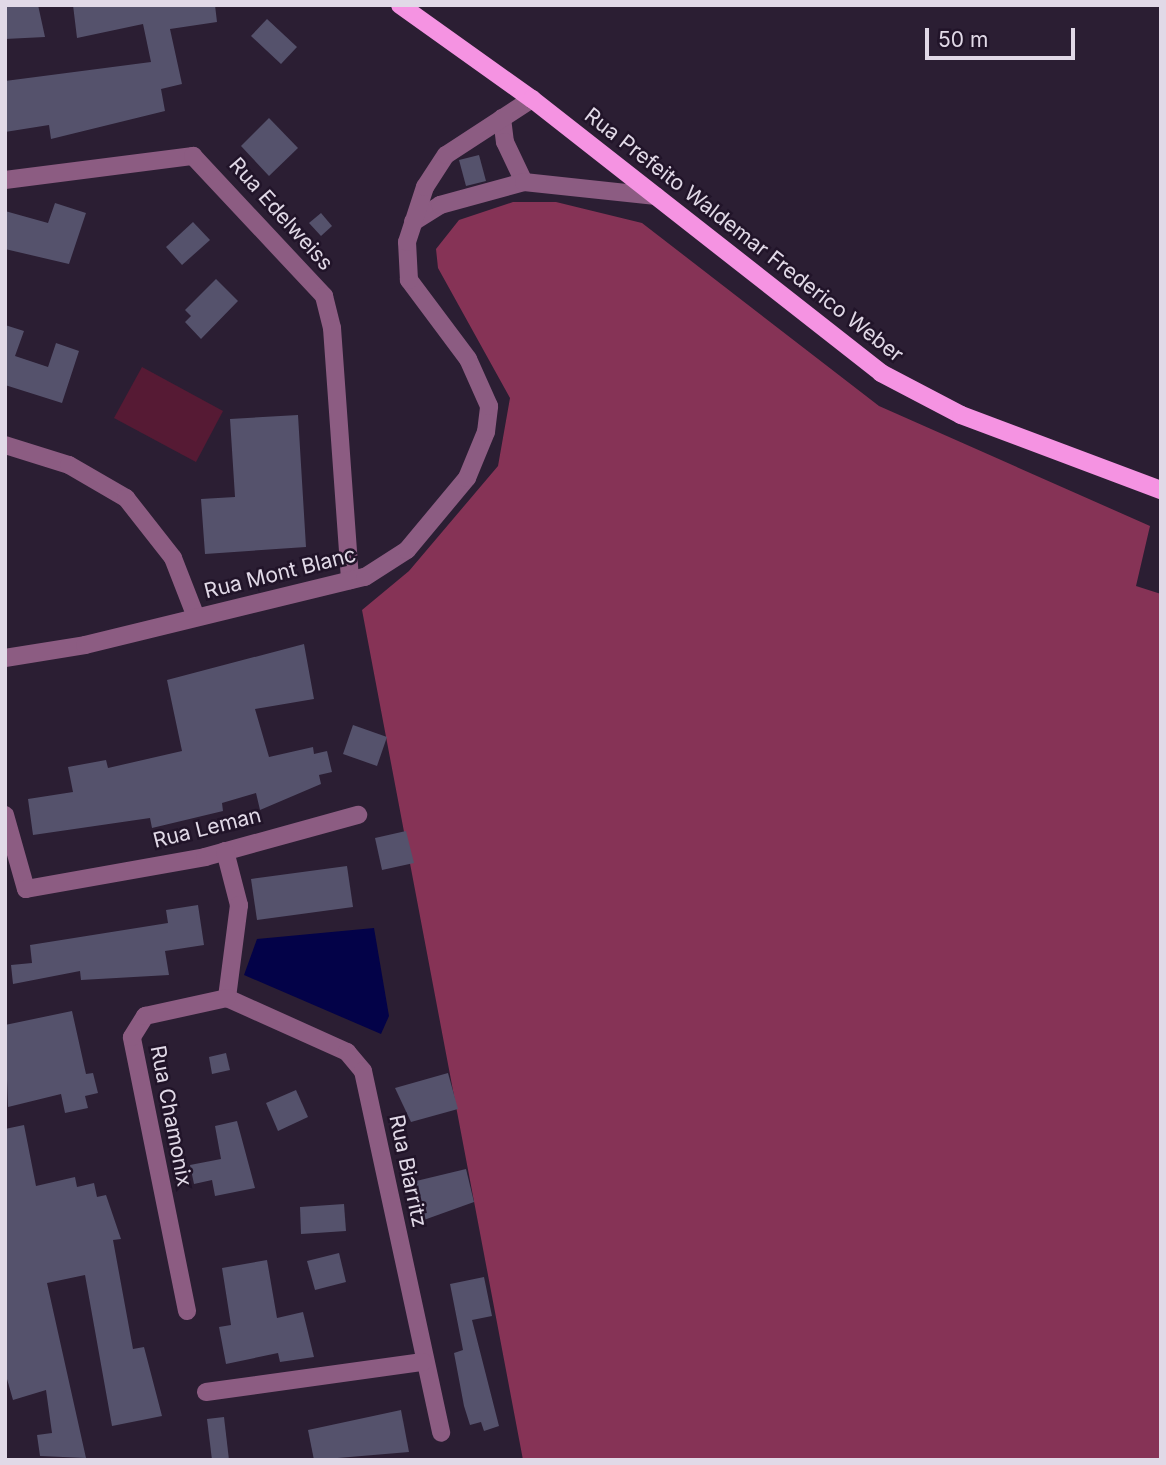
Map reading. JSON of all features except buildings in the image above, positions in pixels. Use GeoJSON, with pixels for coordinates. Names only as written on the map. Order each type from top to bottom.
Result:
{"type":"FeatureCollection","features":[{"type":"Feature","properties":{"kind":"main road","name":"Rua Prefeito Waldemar Frederico Weber"},"geometry":{"type":"LineString","coordinates":[[400,5],[532,99],[841,345],[918,396],[1161,490]]}},
{"type":"Feature","properties":{"kind":"street","name":"Rua Mont Blanc"},"geometry":{"type":"LineString","coordinates":[[5,658],[196,617],[350,580],[387,566],[407,550],[467,478],[486,432],[483,384],[409,280],[404,263],[413,222],[446,155],[532,99]]}},
{"type":"Feature","properties":{"kind":"street"},"geometry":{"type":"LineString","coordinates":[[502,118],[505,142],[524,182]]}},
{"type":"Feature","properties":{"kind":"street","name":"Rua Edelweiss"},"geometry":{"type":"LineString","coordinates":[[5,180],[192,156],[324,296],[332,328],[350,580]]}},
{"type":"Feature","properties":{"kind":"street"},"geometry":{"type":"LineString","coordinates":[[413,222],[440,205],[524,182],[656,196]]}},
{"type":"Feature","properties":{"kind":"street"},"geometry":{"type":"LineString","coordinates":[[5,445],[69,465],[126,498],[173,558],[196,617]]}},
{"type":"Feature","properties":{"kind":"street","name":"Rua Leman"},"geometry":{"type":"LineString","coordinates":[[5,816],[26,889],[225,851],[358,816]]}},
{"type":"Feature","properties":{"kind":"street"},"geometry":{"type":"LineString","coordinates":[[225,851],[239,905],[227,999]]}},
{"type":"Feature","properties":{"kind":"street","name":"Rua Chamonix"},"geometry":{"type":"LineString","coordinates":[[187,1311],[132,1037],[145,1017],[227,999]]}},
{"type":"Feature","properties":{"kind":"street","name":"Rua Biarritz"},"geometry":{"type":"LineString","coordinates":[[227,999],[347,1052],[363,1071],[423,1362],[441,1433]]}},
{"type":"Feature","properties":{"kind":"street"},"geometry":{"type":"LineString","coordinates":[[206,1392],[423,1362]]}},
{"type":"Feature","properties":{"kind":"shaded area"},"geometry":{"type":"Polygon","coordinates":[[[513,202],[556,202],[642,223],[879,406],[1150,526],[1136,586],[1161,594],[1161,1460],[523,1460],[362,610],[409,571],[498,466],[510,398],[438,268],[436,249],[459,220],[513,202]]]}},
{"type":"Feature","properties":{"kind":"shaded area"},"geometry":{"type":"Polygon","coordinates":[[[142,367],[223,411],[196,462],[114,418],[142,367]]]}},
{"type":"Feature","properties":{"kind":"shaded area"},"geometry":{"type":"Polygon","coordinates":[[[374,928],[389,1016],[381,1034],[244,975],[257,939],[374,928]]]}}]}
